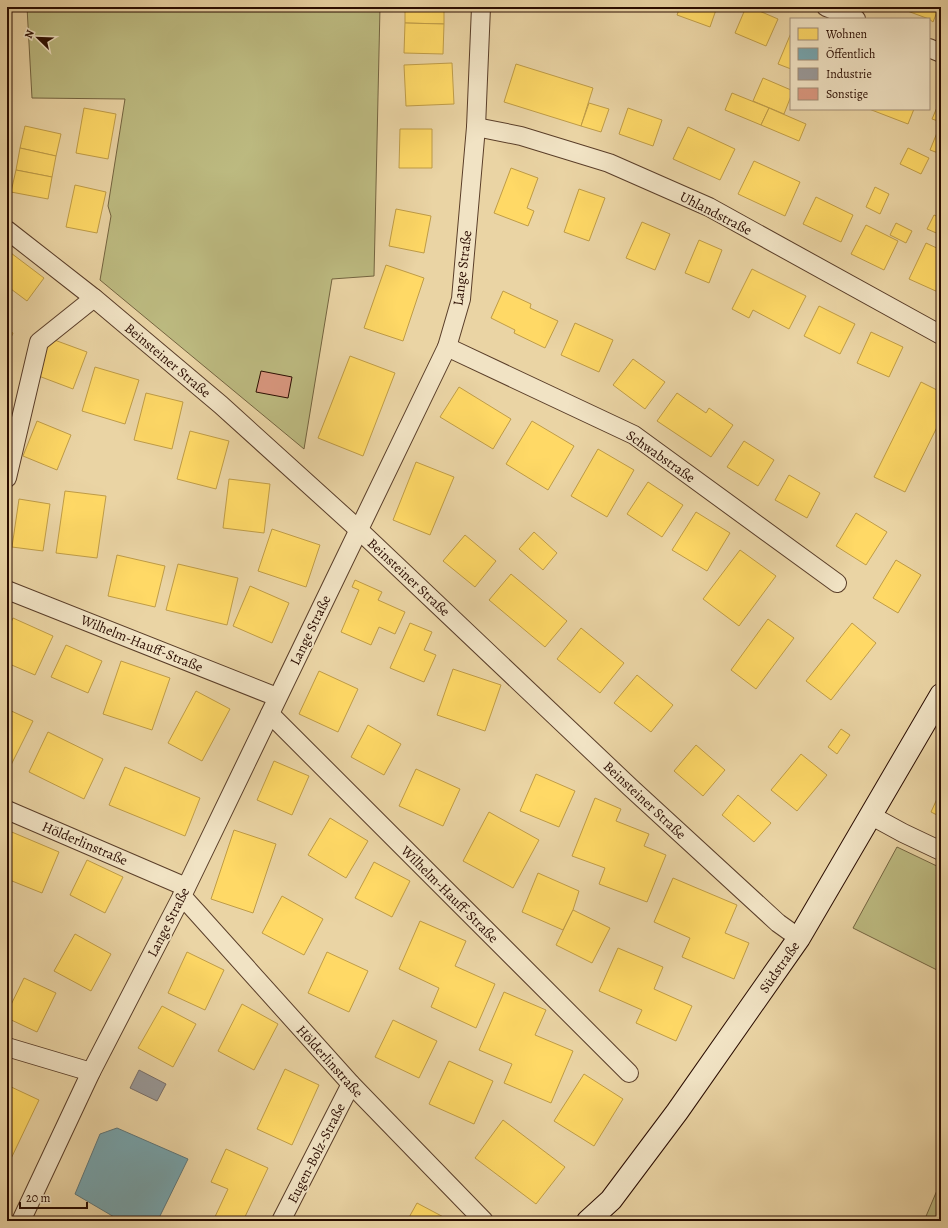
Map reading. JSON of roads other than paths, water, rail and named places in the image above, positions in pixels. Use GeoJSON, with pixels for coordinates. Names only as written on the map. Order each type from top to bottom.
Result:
{"type":"FeatureCollection","features":[{"type":"Feature","properties":{"kind":"street","name":"Lange Straße"},"geometry":{"type":"LineString","coordinates":[[21,1221],[91,1072],[184,891],[447,347],[461,299],[476,127],[481,7]]}},
{"type":"Feature","properties":{"kind":"street"},"geometry":{"type":"LineString","coordinates":[[826,7],[854,18]]}},
{"type":"Feature","properties":{"kind":"street"},"geometry":{"type":"LineString","coordinates":[[930,48],[941,53]]}},
{"type":"Feature","properties":{"kind":"street","name":"Uhlandstraße"},"geometry":{"type":"LineString","coordinates":[[476,127],[521,136],[609,163],[709,207],[941,335]]}},
{"type":"Feature","properties":{"kind":"street","name":"Beinsteiner Straße"},"geometry":{"type":"LineString","coordinates":[[7,230],[94,298],[221,405],[359,530],[630,787],[778,923],[799,938]]}},
{"type":"Feature","properties":{"kind":"street"},"geometry":{"type":"LineString","coordinates":[[7,478],[39,342],[94,298]]}},
{"type":"Feature","properties":{"kind":"street","name":"Schwabstraße"},"geometry":{"type":"LineString","coordinates":[[447,347],[634,435],[837,583]]}},
{"type":"Feature","properties":{"kind":"street","name":"Wilhelm-Hauff-Straße"},"geometry":{"type":"LineString","coordinates":[[7,590],[277,697]]}},
{"type":"Feature","properties":{"kind":"street","name":"Südstraße"},"geometry":{"type":"LineString","coordinates":[[588,1221],[611,1200],[677,1112],[799,938],[941,695]]}},
{"type":"Feature","properties":{"kind":"street","name":"Wilhelm-Hauff-Straße"},"geometry":{"type":"LineString","coordinates":[[270,714],[630,1073]]}},
{"type":"Feature","properties":{"kind":"street","name":"Hölderlinstraße"},"geometry":{"type":"LineString","coordinates":[[7,810],[184,891],[351,1084],[484,1221]]}},
{"type":"Feature","properties":{"kind":"street"},"geometry":{"type":"LineString","coordinates":[[870,815],[941,851]]}},
{"type":"Feature","properties":{"kind":"street"},"geometry":{"type":"LineString","coordinates":[[7,1047],[91,1072]]}},
{"type":"Feature","properties":{"kind":"street","name":"Eugen-Bolz-Straße"},"geometry":{"type":"LineString","coordinates":[[281,1221],[351,1084]]}}]}
